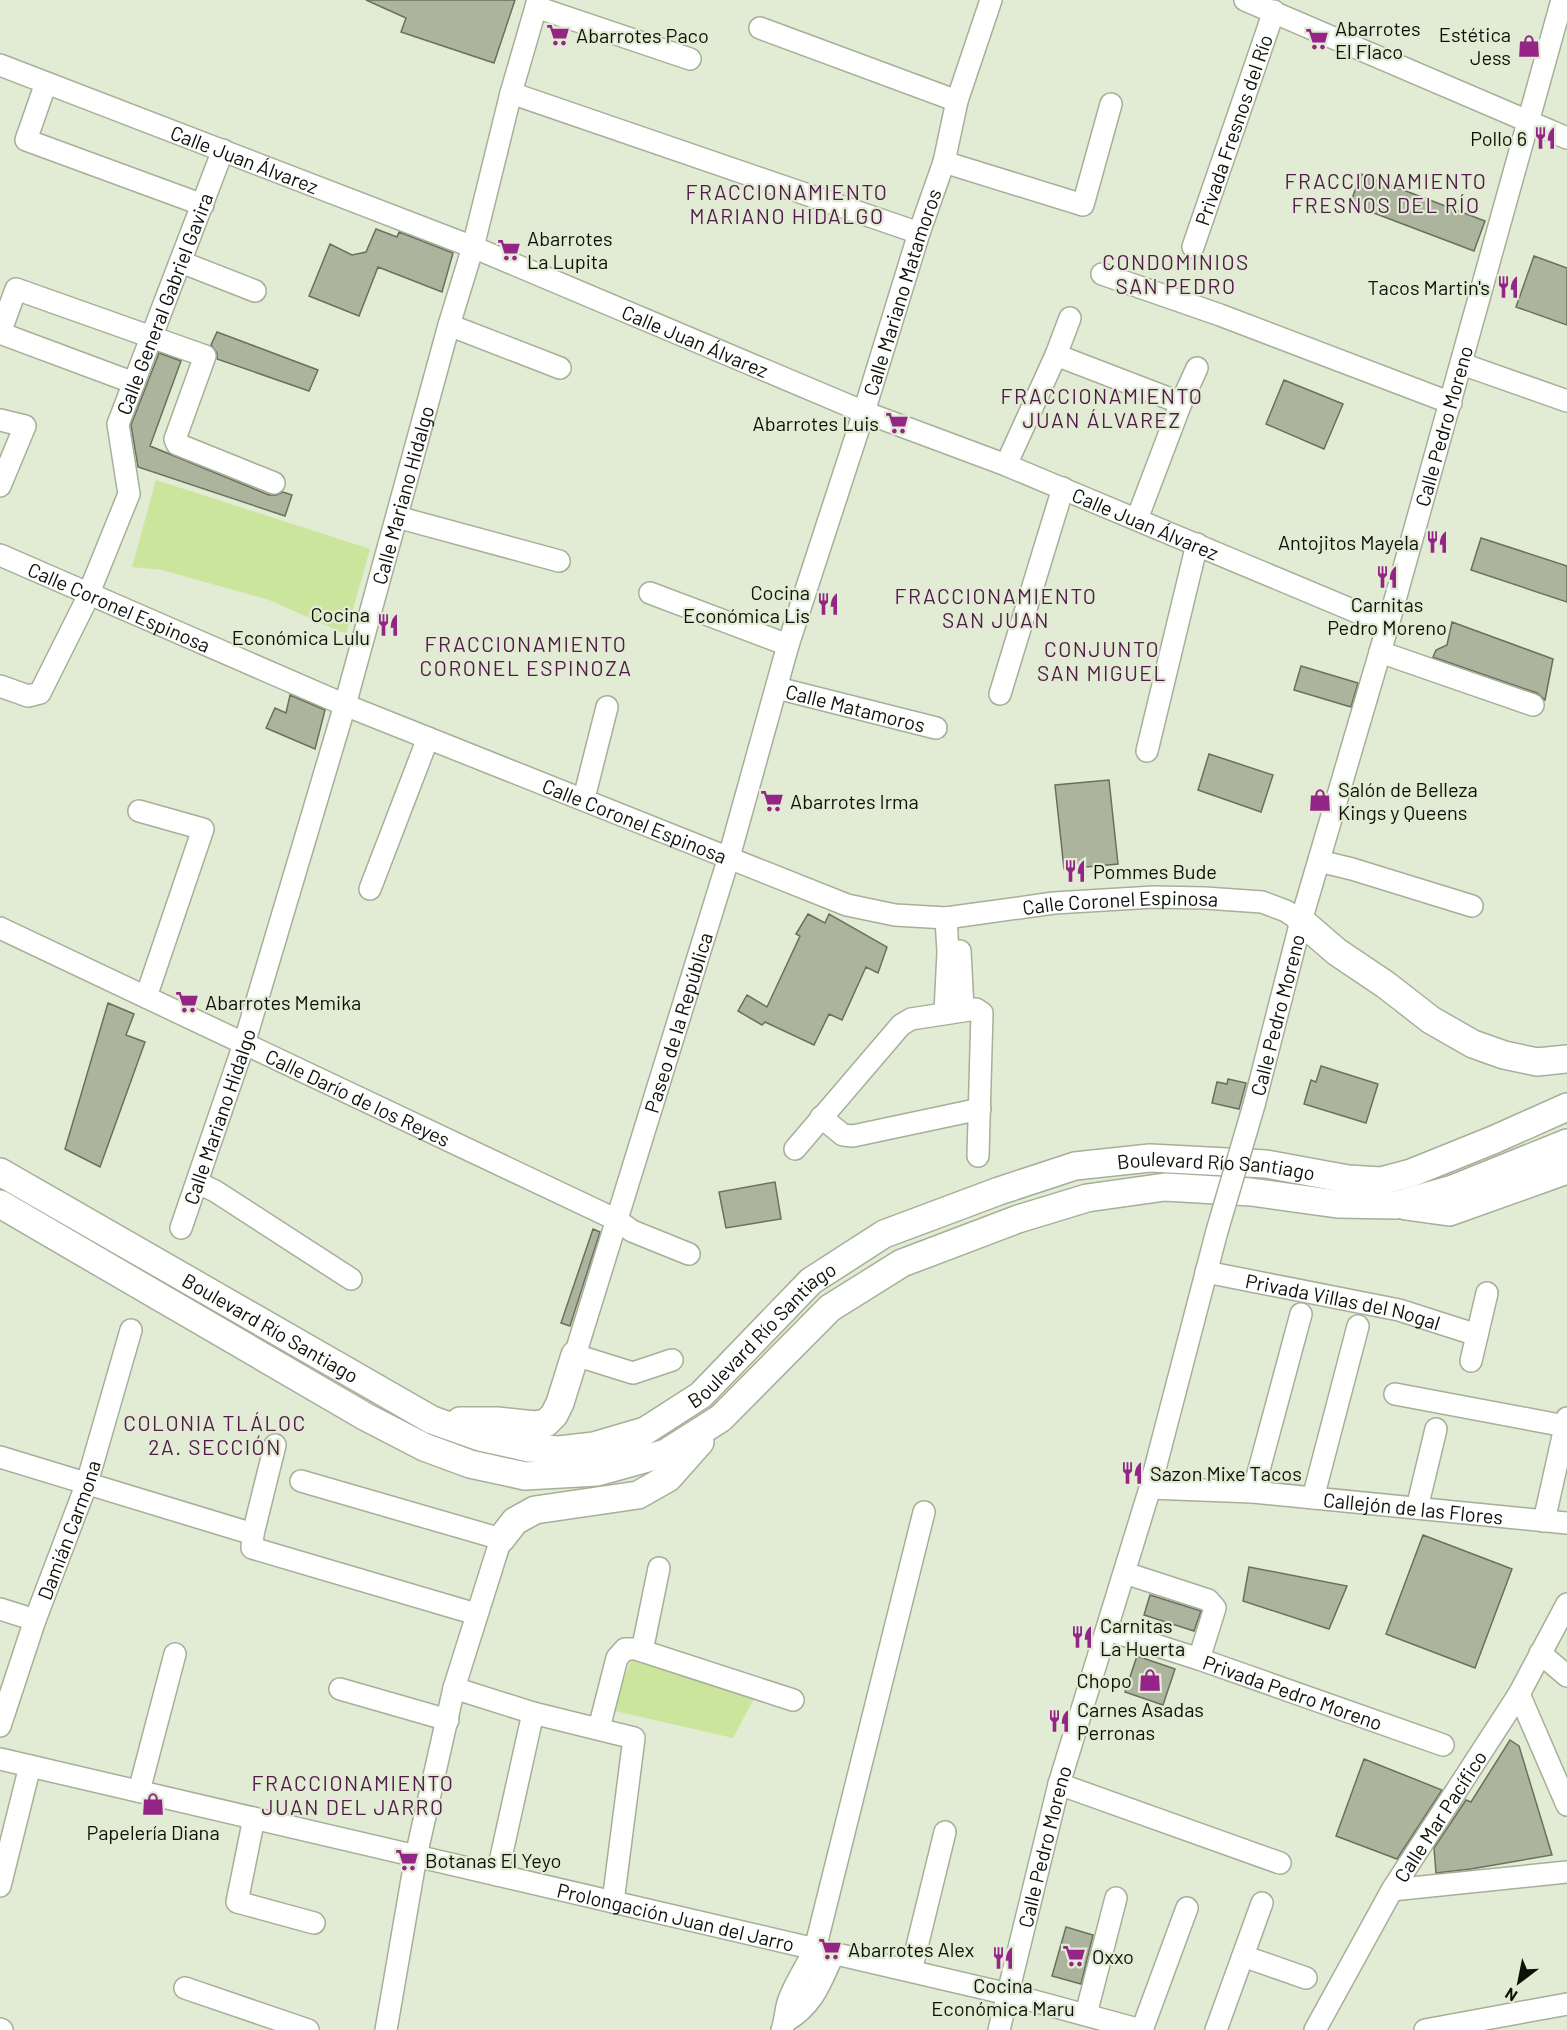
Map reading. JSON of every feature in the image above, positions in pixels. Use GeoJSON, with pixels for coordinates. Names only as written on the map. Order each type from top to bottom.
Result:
{"type":"FeatureCollection","features":[{"type":"Feature","properties":{"kind":"main road"},"geometry":{"type":"LineString","coordinates":[[1301,921],[1337,952],[1386,985],[1431,1020],[1473,1044],[1504,1055],[1538,1062],[1567,1059]]}},
{"type":"Feature","properties":{"kind":"main road","name":"Boulevard Río Santiago"},"geometry":{"type":"LineString","coordinates":[[0,1172],[432,1420],[480,1437],[529,1448],[559,1450],[594,1446],[645,1431],[701,1395],[811,1281],[884,1234],[999,1191],[1075,1166],[1150,1158],[1266,1164],[1348,1179],[1381,1181],[1411,1173],[1567,1107]]}},
{"type":"Feature","properties":{"kind":"main road","name":"Boulevard Río Santiago"},"geometry":{"type":"LineString","coordinates":[[0,1204],[366,1417],[424,1448],[470,1464],[525,1476],[597,1472],[666,1453],[721,1418],[830,1308],[902,1263],[1028,1216],[1087,1198],[1165,1187],[1251,1192],[1337,1204],[1396,1205],[1454,1189],[1567,1143]]}},
{"type":"Feature","properties":{"kind":"main road"},"geometry":{"type":"LineString","coordinates":[[1396,1205],[1449,1212],[1567,1170]]}},
{"type":"Feature","properties":{"kind":"main road"},"geometry":{"type":"LineString","coordinates":[[432,1420],[497,1421],[535,1425],[546,1423],[554,1415],[560,1403],[575,1355]]}},
{"type":"Feature","properties":{"kind":"main road"},"geometry":{"type":"LineString","coordinates":[[501,1539],[515,1521],[535,1510],[638,1495],[668,1478],[721,1418]]}},
{"type":"Feature","properties":{"kind":"street","name":"Calle Mariano Matamoros"},"geometry":{"type":"LineString","coordinates":[[777,688],[788,645],[864,412],[919,233],[944,162],[957,101],[991,0]]}},
{"type":"Feature","properties":{"kind":"street"},"geometry":{"type":"LineString","coordinates":[[1245,0],[1567,138]]}},
{"type":"Feature","properties":{"kind":"street","name":"Calle Pedro Moreno"},"geometry":{"type":"LineString","coordinates":[[999,2030],[1059,1784],[1150,1488],[1217,1231],[1254,1105],[1301,921],[1389,625],[1562,0]]}},
{"type":"Feature","properties":{"kind":"street"},"geometry":{"type":"LineString","coordinates":[[537,4],[690,59]]}},
{"type":"Feature","properties":{"kind":"street","name":"Calle Mariano Hidalgo"},"geometry":{"type":"LineString","coordinates":[[181,1228],[244,1044],[345,705],[449,325],[473,248],[511,93],[537,4]]}},
{"type":"Feature","properties":{"kind":"street","name":"Privada Fresnos del Río"},"geometry":{"type":"LineString","coordinates":[[1193,247],[1274,11]]}},
{"type":"Feature","properties":{"kind":"street"},"geometry":{"type":"LineString","coordinates":[[760,28],[957,101]]}},
{"type":"Feature","properties":{"kind":"street","name":"Calle Juan Álvarez"},"geometry":{"type":"LineString","coordinates":[[0,65],[473,248],[864,412],[1063,488],[1389,625]]}},
{"type":"Feature","properties":{"kind":"street"},"geometry":{"type":"LineString","coordinates":[[46,83],[26,140],[203,205]]}},
{"type":"Feature","properties":{"kind":"street"},"geometry":{"type":"LineString","coordinates":[[511,93],[919,233]]}},
{"type":"Feature","properties":{"kind":"street"},"geometry":{"type":"LineString","coordinates":[[944,162],[1083,204],[1111,104]]}},
{"type":"Feature","properties":{"kind":"street","name":"Calle General Gabriel Gavira"},"geometry":{"type":"LineString","coordinates":[[0,686],[28,696],[40,693],[89,594],[129,494],[118,424],[224,150]]}},
{"type":"Feature","properties":{"kind":"street"},"geometry":{"type":"LineString","coordinates":[[181,262],[255,291]]}},
{"type":"Feature","properties":{"kind":"street"},"geometry":{"type":"LineString","coordinates":[[1102,273],[1220,315],[1451,403]]}},
{"type":"Feature","properties":{"kind":"street"},"geometry":{"type":"LineString","coordinates":[[134,383],[0,333],[16,290],[205,356],[176,439],[177,444],[274,483]]}},
{"type":"Feature","properties":{"kind":"street"},"geometry":{"type":"LineString","coordinates":[[1006,465],[1056,355],[1070,318]]}},
{"type":"Feature","properties":{"kind":"street"},"geometry":{"type":"LineString","coordinates":[[449,325],[560,368]]}},
{"type":"Feature","properties":{"kind":"street"},"geometry":{"type":"LineString","coordinates":[[1056,355],[1181,403]]}},
{"type":"Feature","properties":{"kind":"street"},"geometry":{"type":"LineString","coordinates":[[1462,364],[1567,401]]}},
{"type":"Feature","properties":{"kind":"street"},"geometry":{"type":"LineString","coordinates":[[1137,519],[1181,403],[1197,368]]}},
{"type":"Feature","properties":{"kind":"street"},"geometry":{"type":"LineString","coordinates":[[0,420],[25,426],[0,486]]}},
{"type":"Feature","properties":{"kind":"street"},"geometry":{"type":"LineString","coordinates":[[1000,694],[1063,488]]}},
{"type":"Feature","properties":{"kind":"street"},"geometry":{"type":"LineString","coordinates":[[398,517],[559,561]]}},
{"type":"Feature","properties":{"kind":"street"},"geometry":{"type":"LineString","coordinates":[[1147,751],[1197,544]]}},
{"type":"Feature","properties":{"kind":"street","name":"Calle Coronel Espinosa"},"geometry":{"type":"LineString","coordinates":[[0,555],[345,705],[584,798],[847,905],[895,915],[953,918],[1054,903],[1154,897],[1205,898],[1262,902],[1286,911],[1301,921]]}},
{"type":"Feature","properties":{"kind":"street"},"geometry":{"type":"LineString","coordinates":[[650,593],[788,645]]}},
{"type":"Feature","properties":{"kind":"street"},"geometry":{"type":"LineString","coordinates":[[1380,652],[1533,705]]}},
{"type":"Feature","properties":{"kind":"street","name":"Calle Matamoros"},"geometry":{"type":"LineString","coordinates":[[777,688],[936,728]]}},
{"type":"Feature","properties":{"kind":"street","name":"Paseo de la República"},"geometry":{"type":"LineString","coordinates":[[575,1355],[729,857],[777,688]]}},
{"type":"Feature","properties":{"kind":"street"},"geometry":{"type":"LineString","coordinates":[[584,798],[607,707]]}},
{"type":"Feature","properties":{"kind":"street"},"geometry":{"type":"LineString","coordinates":[[370,889],[428,738]]}},
{"type":"Feature","properties":{"kind":"street"},"geometry":{"type":"LineString","coordinates":[[139,811],[203,829],[146,998]]}},
{"type":"Feature","properties":{"kind":"street"},"geometry":{"type":"LineString","coordinates":[[1319,861],[1472,906]]}},
{"type":"Feature","properties":{"kind":"street"},"geometry":{"type":"LineString","coordinates":[[953,918],[954,1011]]}},
{"type":"Feature","properties":{"kind":"street","name":"Calle Darío de los Reyes"},"geometry":{"type":"LineString","coordinates":[[0,928],[617,1220],[632,1231],[689,1254]]}},
{"type":"Feature","properties":{"kind":"street"},"geometry":{"type":"LineString","coordinates":[[795,1149],[901,1025],[911,1019],[976,1009],[982,1013],[978,1156]]}},
{"type":"Feature","properties":{"kind":"street"},"geometry":{"type":"LineString","coordinates":[[821,1117],[843,1135],[853,1136],[980,1109]]}},
{"type":"Feature","properties":{"kind":"street"},"geometry":{"type":"LineString","coordinates":[[198,1183],[215,1191],[351,1279]]}},
{"type":"Feature","properties":{"kind":"street","name":"Privada Villas del Nogal"},"geometry":{"type":"LineString","coordinates":[[1206,1272],[1399,1310],[1477,1335]]}},
{"type":"Feature","properties":{"kind":"street"},"geometry":{"type":"LineString","coordinates":[[1472,1361],[1487,1293]]}},
{"type":"Feature","properties":{"kind":"street"},"geometry":{"type":"LineString","coordinates":[[1253,1492],[1302,1314]]}},
{"type":"Feature","properties":{"kind":"street"},"geometry":{"type":"LineString","coordinates":[[1313,1498],[1358,1326]]}},
{"type":"Feature","properties":{"kind":"street","name":"Damián Carmona"},"geometry":{"type":"LineString","coordinates":[[0,1726],[35,1620],[87,1483],[131,1330]]}},
{"type":"Feature","properties":{"kind":"street"},"geometry":{"type":"LineString","coordinates":[[575,1355],[633,1373],[672,1360]]}},
{"type":"Feature","properties":{"kind":"street"},"geometry":{"type":"LineString","coordinates":[[1395,1394],[1566,1422],[1544,1521]]}},
{"type":"Feature","properties":{"kind":"street"},"geometry":{"type":"LineString","coordinates":[[1417,1508],[1437,1429]]}},
{"type":"Feature","properties":{"kind":"street"},"geometry":{"type":"LineString","coordinates":[[275,1445],[253,1534],[252,1548],[476,1614]]}},
{"type":"Feature","properties":{"kind":"street"},"geometry":{"type":"LineString","coordinates":[[0,1456],[253,1534]]}},
{"type":"Feature","properties":{"kind":"street"},"geometry":{"type":"LineString","coordinates":[[302,1481],[501,1539],[454,1688],[416,1856],[386,2030]]}},
{"type":"Feature","properties":{"kind":"street","name":"Callejón de las Flores"},"geometry":{"type":"LineString","coordinates":[[1150,1488],[1253,1492],[1567,1523]]}},
{"type":"Feature","properties":{"kind":"street"},"geometry":{"type":"LineString","coordinates":[[784,2025],[805,2008],[814,1994],[924,1512]]}},
{"type":"Feature","properties":{"kind":"street"},"geometry":{"type":"LineString","coordinates":[[642,1651],[659,1568]]}},
{"type":"Feature","properties":{"kind":"street"},"geometry":{"type":"LineString","coordinates":[[1125,1573],[1208,1600],[1215,1608],[1199,1659]]}},
{"type":"Feature","properties":{"kind":"street","name":"Calle Mar Pacífico"},"geometry":{"type":"LineString","coordinates":[[1315,2030],[1392,1890],[1519,1694],[1567,1604]]}},
{"type":"Feature","properties":{"kind":"street"},"geometry":{"type":"LineString","coordinates":[[0,1609],[35,1620]]}},
{"type":"Feature","properties":{"kind":"street","name":"Privada Pedro Moreno"},"geometry":{"type":"LineString","coordinates":[[1108,1630],[1199,1659],[1443,1745]]}},
{"type":"Feature","properties":{"kind":"street"},"geometry":{"type":"LineString","coordinates":[[599,1728],[617,1658],[625,1649],[642,1651],[794,1700]]}},
{"type":"Feature","properties":{"kind":"street"},"geometry":{"type":"LineString","coordinates":[[1540,1653],[1567,1676]]}},
{"type":"Feature","properties":{"kind":"street"},"geometry":{"type":"LineString","coordinates":[[139,1791],[175,1654]]}},
{"type":"Feature","properties":{"kind":"street"},"geometry":{"type":"LineString","coordinates":[[454,1688],[533,1713],[634,1738],[613,1902]]}},
{"type":"Feature","properties":{"kind":"street"},"geometry":{"type":"LineString","coordinates":[[340,1689],[448,1720]]}},
{"type":"Feature","properties":{"kind":"street"},"geometry":{"type":"LineString","coordinates":[[1519,1694],[1567,1806]]}},
{"type":"Feature","properties":{"kind":"street"},"geometry":{"type":"LineString","coordinates":[[497,1875],[533,1713]]}},
{"type":"Feature","properties":{"kind":"street","name":"Prolongación Juan del Jarro"},"geometry":{"type":"LineString","coordinates":[[0,1759],[1008,1994],[1142,2030]]}},
{"type":"Feature","properties":{"kind":"street"},"geometry":{"type":"LineString","coordinates":[[0,1886],[30,1766]]}},
{"type":"Feature","properties":{"kind":"street"},"geometry":{"type":"LineString","coordinates":[[1059,1784],[1280,1863]]}},
{"type":"Feature","properties":{"kind":"street"},"geometry":{"type":"LineString","coordinates":[[254,1818],[237,1902],[314,1923]]}},
{"type":"Feature","properties":{"kind":"street"},"geometry":{"type":"LineString","coordinates":[[911,1971],[945,1832]]}},
{"type":"Feature","properties":{"kind":"street"},"geometry":{"type":"LineString","coordinates":[[1392,1890],[1567,1872]]}},
{"type":"Feature","properties":{"kind":"street"},"geometry":{"type":"LineString","coordinates":[[1086,2014],[1116,1898]]}},
{"type":"Feature","properties":{"kind":"street"},"geometry":{"type":"LineString","coordinates":[[1216,2030],[1263,1903]]}},
{"type":"Feature","properties":{"kind":"street"},"geometry":{"type":"LineString","coordinates":[[1142,2030],[1187,1908]]}},
{"type":"Feature","properties":{"kind":"street"},"geometry":{"type":"LineString","coordinates":[[1243,1956],[1306,1978]]}},
{"type":"Feature","properties":{"kind":"street"},"geometry":{"type":"LineString","coordinates":[[185,1988],[308,2030]]}},
{"type":"Feature","properties":{"kind":"street"},"geometry":{"type":"LineString","coordinates":[[1425,2030],[1567,2004]]}},
{"type":"Feature","properties":{"kind":"green space"},"geometry":{"type":"Polygon","coordinates":[[[156,480],[370,549],[346,634],[269,600],[162,570],[132,567],[156,480]]]}},
{"type":"Feature","properties":{"kind":"green space"},"geometry":{"type":"Polygon","coordinates":[[[636,1649],[759,1689],[733,1738],[611,1710],[636,1649]]]}},
{"type":"Feature","properties":{"kind":"building"},"geometry":{"type":"Polygon","coordinates":[[[366,0],[515,0],[494,63],[401,32],[406,18],[366,0]]]}},
{"type":"Feature","properties":{"kind":"building"},"geometry":{"type":"Polygon","coordinates":[[[1361,174],[1485,221],[1474,251],[1350,204],[1361,174]]]}},
{"type":"Feature","properties":{"kind":"building"},"geometry":{"type":"Polygon","coordinates":[[[376,229],[397,237],[399,232],[453,253],[442,292],[378,267],[359,316],[309,296],[330,244],[352,255],[366,252],[376,229]]]}},
{"type":"Feature","properties":{"kind":"building"},"geometry":{"type":"Polygon","coordinates":[[[1534,256],[1567,268],[1567,325],[1516,307],[1534,256]]]}},
{"type":"Feature","properties":{"kind":"building"},"geometry":{"type":"Polygon","coordinates":[[[217,332],[318,370],[309,391],[217,359],[217,353],[211,345],[217,332]]]}},
{"type":"Feature","properties":{"kind":"building"},"geometry":{"type":"Polygon","coordinates":[[[159,353],[181,361],[150,446],[269,495],[283,492],[292,495],[285,516],[138,467],[131,425],[159,353]]]}},
{"type":"Feature","properties":{"kind":"building"},"geometry":{"type":"Polygon","coordinates":[[[1284,380],[1343,404],[1324,449],[1266,424],[1284,380]]]}},
{"type":"Feature","properties":{"kind":"building"},"geometry":{"type":"Polygon","coordinates":[[[1481,538],[1567,566],[1567,602],[1471,570],[1481,538]]]}},
{"type":"Feature","properties":{"kind":"building"},"geometry":{"type":"Polygon","coordinates":[[[1452,622],[1553,659],[1545,700],[1537,693],[1433,657],[1436,650],[1447,645],[1452,622]]]}},
{"type":"Feature","properties":{"kind":"building"},"geometry":{"type":"Polygon","coordinates":[[[1301,666],[1358,683],[1351,707],[1294,690],[1301,666]]]}},
{"type":"Feature","properties":{"kind":"building"},"geometry":{"type":"Polygon","coordinates":[[[290,695],[325,710],[315,749],[266,728],[275,708],[286,713],[290,695]]]}},
{"type":"Feature","properties":{"kind":"building"},"geometry":{"type":"Polygon","coordinates":[[[1209,754],[1273,775],[1261,812],[1198,790],[1209,754]]]}},
{"type":"Feature","properties":{"kind":"building"},"geometry":{"type":"Polygon","coordinates":[[[1109,780],[1118,864],[1064,869],[1055,785],[1109,780]]]}},
{"type":"Feature","properties":{"kind":"building"},"geometry":{"type":"Polygon","coordinates":[[[808,914],[825,923],[829,914],[887,947],[878,973],[866,967],[842,1020],[829,1014],[814,1045],[765,1022],[762,1025],[738,1011],[747,995],[767,1007],[800,936],[796,934],[808,914]]]}},
{"type":"Feature","properties":{"kind":"building"},"geometry":{"type":"Polygon","coordinates":[[[108,1003],[134,1014],[126,1035],[145,1042],[100,1167],[65,1149],[108,1003]]]}},
{"type":"Feature","properties":{"kind":"building"},"geometry":{"type":"Polygon","coordinates":[[[1321,1066],[1378,1084],[1366,1123],[1304,1104],[1311,1080],[1316,1082],[1321,1066]]]}},
{"type":"Feature","properties":{"kind":"building"},"geometry":{"type":"Polygon","coordinates":[[[1228,1079],[1246,1083],[1239,1109],[1212,1103],[1217,1082],[1227,1084],[1228,1079]]]}},
{"type":"Feature","properties":{"kind":"building"},"geometry":{"type":"Polygon","coordinates":[[[775,1182],[781,1219],[726,1228],[719,1192],[775,1182]]]}},
{"type":"Feature","properties":{"kind":"building"},"geometry":{"type":"Polygon","coordinates":[[[593,1229],[600,1232],[570,1326],[561,1323],[593,1229]]]}},
{"type":"Feature","properties":{"kind":"building"},"geometry":{"type":"Polygon","coordinates":[[[1423,1535],[1512,1569],[1475,1668],[1386,1634],[1423,1535]]]}},
{"type":"Feature","properties":{"kind":"building"},"geometry":{"type":"Polygon","coordinates":[[[1249,1567],[1347,1586],[1329,1629],[1243,1601],[1249,1567]]]}},
{"type":"Feature","properties":{"kind":"building"},"geometry":{"type":"Polygon","coordinates":[[[1150,1595],[1201,1611],[1194,1631],[1144,1615],[1150,1595]]]}},
{"type":"Feature","properties":{"kind":"building","name":"Chopo"},"geometry":{"type":"Polygon","coordinates":[[[1137,1656],[1175,1669],[1163,1705],[1125,1692],[1137,1656]]]}},
{"type":"Feature","properties":{"kind":"building"},"geometry":{"type":"Polygon","coordinates":[[[1510,1740],[1519,1746],[1552,1855],[1436,1873],[1434,1848],[1466,1800],[1471,1802],[1510,1740]]]}},
{"type":"Feature","properties":{"kind":"building"},"geometry":{"type":"Polygon","coordinates":[[[1364,1759],[1442,1790],[1397,1859],[1336,1836],[1364,1759]]]}},
{"type":"Feature","properties":{"kind":"building","name":"Oxxo"},"geometry":{"type":"Polygon","coordinates":[[[1066,1927],[1093,1935],[1081,1984],[1052,1976],[1066,1927]]]}},
{"type":"Feature","properties":{"kind":"place","name":"Abarrotes Paco"},"geometry":{"type":"Point","coordinates":[558,35]}},
{"type":"Feature","properties":{"kind":"place","name":"Abarrotes El Flaco"},"geometry":{"type":"Point","coordinates":[1317,39]}},
{"type":"Feature","properties":{"kind":"place","name":"Estética Jess"},"geometry":{"type":"Point","coordinates":[1529,46]}},
{"type":"Feature","properties":{"kind":"place","name":"Pollo 6"},"geometry":{"type":"Point","coordinates":[1545,138]}},
{"type":"Feature","properties":{"kind":"place","name":"Abarrotes La Lupita"},"geometry":{"type":"Point","coordinates":[509,250]}},
{"type":"Feature","properties":{"kind":"place","name":"Tacos Martin's"},"geometry":{"type":"Point","coordinates":[1508,287]}},
{"type":"Feature","properties":{"kind":"place","name":"Abarrotes Luis"},"geometry":{"type":"Point","coordinates":[897,423]}},
{"type":"Feature","properties":{"kind":"place","name":"Antojitos Mayela"},"geometry":{"type":"Point","coordinates":[1437,542]}},
{"type":"Feature","properties":{"kind":"place","name":"Carnitas Pedro Moreno"},"geometry":{"type":"Point","coordinates":[1387,577]}},
{"type":"Feature","properties":{"kind":"place","name":"Cocina Económica Lis"},"geometry":{"type":"Point","coordinates":[828,604]}},
{"type":"Feature","properties":{"kind":"place","name":"Cocina Económica Lulu"},"geometry":{"type":"Point","coordinates":[388,625]}},
{"type":"Feature","properties":{"kind":"place","name":"Salón de Belleza Kings y Queens"},"geometry":{"type":"Point","coordinates":[1320,800]}},
{"type":"Feature","properties":{"kind":"place","name":"Abarrotes Irma"},"geometry":{"type":"Point","coordinates":[772,801]}},
{"type":"Feature","properties":{"kind":"place","name":"Pommes Bude"},"geometry":{"type":"Point","coordinates":[1075,871]}},
{"type":"Feature","properties":{"kind":"place","name":"Abarrotes Memika"},"geometry":{"type":"Point","coordinates":[187,1002]}},
{"type":"Feature","properties":{"kind":"place","name":"Sazon Mixe Tacos"},"geometry":{"type":"Point","coordinates":[1132,1473]}},
{"type":"Feature","properties":{"kind":"place","name":"Carnitas La Huerta"},"geometry":{"type":"Point","coordinates":[1082,1637]}},
{"type":"Feature","properties":{"kind":"place","name":"Chopo"},"geometry":{"type":"Point","coordinates":[1150,1680]}},
{"type":"Feature","properties":{"kind":"place","name":"Carnes Asadas Perronas"},"geometry":{"type":"Point","coordinates":[1059,1721]}},
{"type":"Feature","properties":{"kind":"place","name":"Papelería Diana"},"geometry":{"type":"Point","coordinates":[153,1804]}},
{"type":"Feature","properties":{"kind":"place","name":"Botanas El Yeyo"},"geometry":{"type":"Point","coordinates":[407,1860]}},
{"type":"Feature","properties":{"kind":"place","name":"Abarrotes Alex"},"geometry":{"type":"Point","coordinates":[830,1949]}},
{"type":"Feature","properties":{"kind":"place","name":"Oxxo"},"geometry":{"type":"Point","coordinates":[1074,1956]}},
{"type":"Feature","properties":{"kind":"place","name":"Cocina Económica Maru"},"geometry":{"type":"Point","coordinates":[1003,1958]}},
{"type":"Feature","properties":{"kind":"district","name":"FRACCIONAMIENTO FRESNOS DEL RÍO"},"geometry":{"type":"Point","coordinates":[1386,192]}},
{"type":"Feature","properties":{"kind":"district","name":"FRACCIONAMIENTO MARIANO HIDALGO"},"geometry":{"type":"Point","coordinates":[787,203]}},
{"type":"Feature","properties":{"kind":"district","name":"CONDOMINIOS SAN PEDRO"},"geometry":{"type":"Point","coordinates":[1176,273]}},
{"type":"Feature","properties":{"kind":"district","name":"FRACCIONAMIENTO JUAN ÁLVAREZ"},"geometry":{"type":"Point","coordinates":[1102,407]}},
{"type":"Feature","properties":{"kind":"district","name":"FRACCIONAMIENTO SAN JUAN"},"geometry":{"type":"Point","coordinates":[996,607]}},
{"type":"Feature","properties":{"kind":"district","name":"FRACCIONAMIENTO CORONEL ESPINOZA"},"geometry":{"type":"Point","coordinates":[526,655]}},
{"type":"Feature","properties":{"kind":"district","name":"CONJUNTO SAN MIGUEL"},"geometry":{"type":"Point","coordinates":[1102,660]}},
{"type":"Feature","properties":{"kind":"district","name":"COLONIA TLÁLOC 2A. SECCIÓN"},"geometry":{"type":"Point","coordinates":[215,1434]}},
{"type":"Feature","properties":{"kind":"district","name":"FRACCIONAMIENTO JUAN DEL JARRO"},"geometry":{"type":"Point","coordinates":[353,1794]}}]}
